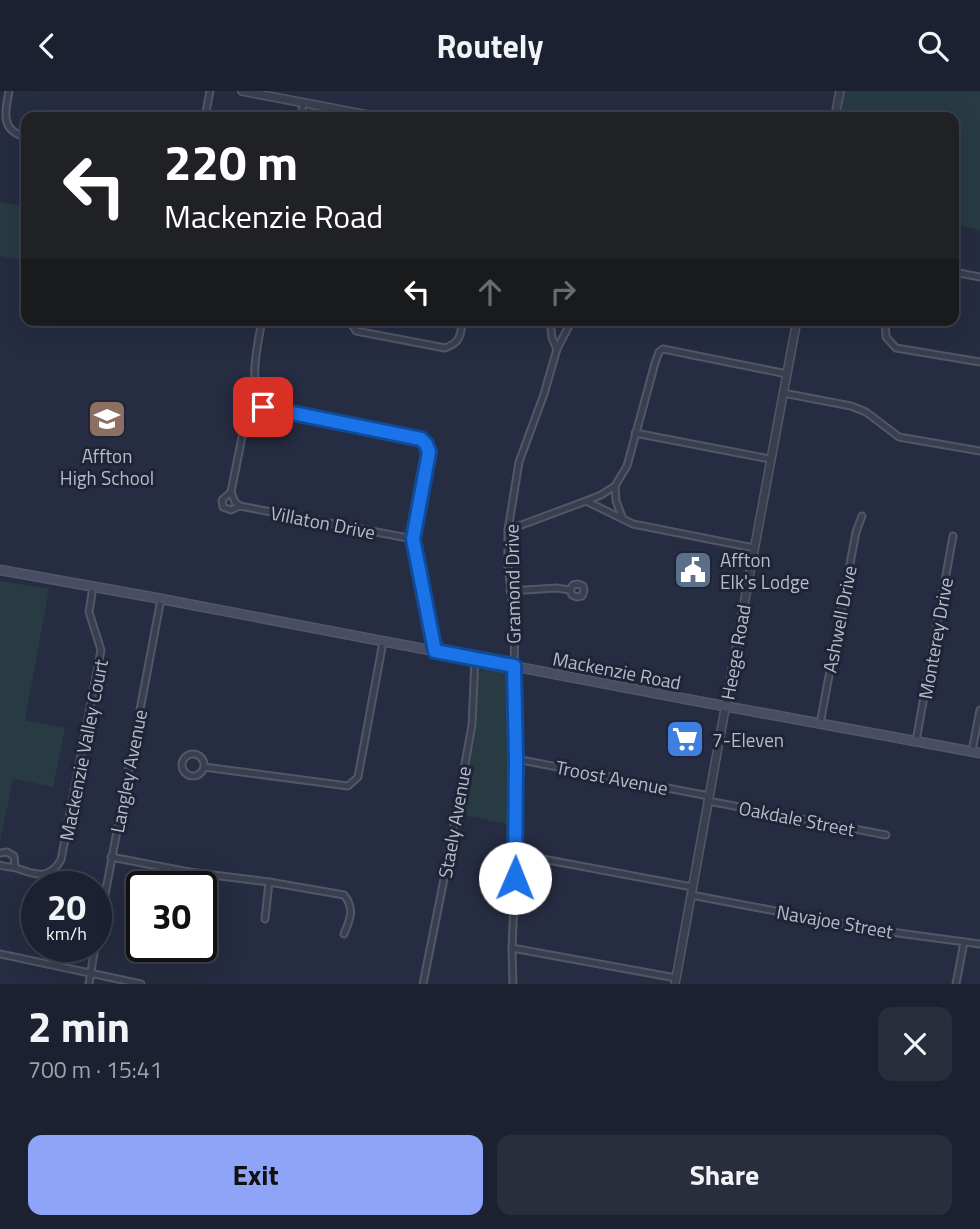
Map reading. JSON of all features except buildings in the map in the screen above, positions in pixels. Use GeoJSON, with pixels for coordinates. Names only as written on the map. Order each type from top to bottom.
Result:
{"type":"FeatureCollection","features":[{"type":"Feature","properties":{"kind":"main road","name":"Mackenzie Road"},"geometry":{"type":"LineString","coordinates":[[0,570],[976,752]]}},
{"type":"Feature","properties":{"kind":"street"},"geometry":{"type":"LineString","coordinates":[[9,91],[6,125],[21,136]]}},
{"type":"Feature","properties":{"kind":"street"},"geometry":{"type":"LineString","coordinates":[[206,112],[210,91]]}},
{"type":"Feature","properties":{"kind":"street"},"geometry":{"type":"LineString","coordinates":[[242,91],[351,112]]}},
{"type":"Feature","properties":{"kind":"street"},"geometry":{"type":"LineString","coordinates":[[836,112],[840,91]]}},
{"type":"Feature","properties":{"kind":"street"},"geometry":{"type":"LineString","coordinates":[[301,112],[303,103]]}},
{"type":"Feature","properties":{"kind":"street"},"geometry":{"type":"LineString","coordinates":[[959,273],[980,277]]}},
{"type":"Feature","properties":{"kind":"street"},"geometry":{"type":"LineString","coordinates":[[261,326],[254,380],[263,407]]}},
{"type":"Feature","properties":{"kind":"street"},"geometry":{"type":"LineString","coordinates":[[353,326],[356,331],[445,348],[455,344],[462,326]]}},
{"type":"Feature","properties":{"kind":"street"},"geometry":{"type":"LineString","coordinates":[[551,326],[557,349]]}},
{"type":"Feature","properties":{"kind":"street","name":"Gramond Drive"},"geometry":{"type":"LineString","coordinates":[[513,984],[516,854],[515,622],[508,567],[508,530],[519,462],[557,349],[569,326]]}},
{"type":"Feature","properties":{"kind":"street","name":"Heege Road"},"geometry":{"type":"LineString","coordinates":[[676,981],[796,326]]}},
{"type":"Feature","properties":{"kind":"street"},"geometry":{"type":"LineString","coordinates":[[885,326],[886,337],[896,348],[980,362]]}},
{"type":"Feature","properties":{"kind":"street"},"geometry":{"type":"LineString","coordinates":[[508,530],[601,495],[615,486],[626,466],[655,363],[663,349],[787,374]]}},
{"type":"Feature","properties":{"kind":"street"},"geometry":{"type":"LineString","coordinates":[[783,393],[851,405],[866,412],[899,437],[980,451]]}},
{"type":"Feature","properties":{"kind":"street"},"geometry":{"type":"LineString","coordinates":[[231,492],[237,504],[231,510],[223,507],[222,500],[231,492],[244,426],[250,417],[263,407],[421,439],[429,452],[413,539],[435,651]]}},
{"type":"Feature","properties":{"kind":"street"},"geometry":{"type":"LineString","coordinates":[[635,433],[770,459]]}},
{"type":"Feature","properties":{"kind":"street"},"geometry":{"type":"LineString","coordinates":[[615,486],[623,519]]}},
{"type":"Feature","properties":{"kind":"street"},"geometry":{"type":"LineString","coordinates":[[586,501],[633,524],[754,548]]}},
{"type":"Feature","properties":{"kind":"street","name":"Villaton Drive"},"geometry":{"type":"LineString","coordinates":[[237,504],[413,539]]}},
{"type":"Feature","properties":{"kind":"street","name":"Ashwell Drive"},"geometry":{"type":"LineString","coordinates":[[820,724],[856,532],[862,516]]}},
{"type":"Feature","properties":{"kind":"street","name":"Monterey Drive"},"geometry":{"type":"LineString","coordinates":[[916,741],[953,536]]}},
{"type":"Feature","properties":{"kind":"street","name":"Mackenzie Valley Court"},"geometry":{"type":"LineString","coordinates":[[0,865],[15,867],[31,874],[46,874],[56,868],[61,860],[101,650],[89,612],[93,587]]}},
{"type":"Feature","properties":{"kind":"street"},"geometry":{"type":"LineString","coordinates":[[510,591],[556,588],[570,590]]}},
{"type":"Feature","properties":{"kind":"street","name":"Langley Avenue"},"geometry":{"type":"LineString","coordinates":[[109,871],[161,599]]}},
{"type":"Feature","properties":{"kind":"street"},"geometry":{"type":"LineString","coordinates":[[204,767],[348,786],[358,777],[383,642]]}},
{"type":"Feature","properties":{"kind":"street","name":"Staely Avenue"},"geometry":{"type":"LineString","coordinates":[[423,984],[472,725],[475,659]]}},
{"type":"Feature","properties":{"kind":"street"},"geometry":{"type":"LineString","coordinates":[[976,752],[980,710]]}},
{"type":"Feature","properties":{"kind":"street"},"geometry":{"type":"LineString","coordinates":[[195,754],[202,758],[204,767],[200,774],[191,776],[184,772],[182,764],[186,756],[195,754]]}},
{"type":"Feature","properties":{"kind":"street","name":"Troost Avenue"},"geometry":{"type":"LineString","coordinates":[[516,759],[708,798]]}},
{"type":"Feature","properties":{"kind":"street","name":"Oakdale Street"},"geometry":{"type":"LineString","coordinates":[[708,798],[886,835]]}},
{"type":"Feature","properties":{"kind":"street"},"geometry":{"type":"LineString","coordinates":[[0,853],[7,852],[14,856],[15,867]]}},
{"type":"Feature","properties":{"kind":"street","name":"Navajoe Street"},"geometry":{"type":"LineString","coordinates":[[516,854],[876,930],[980,944]]}},
{"type":"Feature","properties":{"kind":"street"},"geometry":{"type":"LineString","coordinates":[[111,857],[184,871]]}},
{"type":"Feature","properties":{"kind":"street"},"geometry":{"type":"LineString","coordinates":[[217,875],[269,881],[344,895],[350,901],[351,917],[344,935]]}},
{"type":"Feature","properties":{"kind":"street"},"geometry":{"type":"LineString","coordinates":[[265,919],[269,881]]}},
{"type":"Feature","properties":{"kind":"street"},"geometry":{"type":"LineString","coordinates":[[956,984],[964,941]]}},
{"type":"Feature","properties":{"kind":"street"},"geometry":{"type":"LineString","coordinates":[[512,948],[676,981]]}},
{"type":"Feature","properties":{"kind":"street"},"geometry":{"type":"LineString","coordinates":[[0,954],[141,984]]}},
{"type":"Feature","properties":{"kind":"street","name":"Langley Avenue"},"geometry":{"type":"LineString","coordinates":[[89,984],[93,962]]}},
{"type":"Feature","properties":{"kind":"shaded area"},"geometry":{"type":"Polygon","coordinates":[[[845,91],[980,91],[980,230],[959,226],[959,112],[841,112],[845,91]]]}},
{"type":"Feature","properties":{"kind":"shaded area"},"geometry":{"type":"Polygon","coordinates":[[[0,202],[21,206],[21,260],[0,256],[0,202]]]}},
{"type":"Feature","properties":{"kind":"shaded area"},"geometry":{"type":"Polygon","coordinates":[[[0,581],[49,589],[25,720],[65,728],[53,787],[13,779],[0,842],[0,581]]]}},
{"type":"Feature","properties":{"kind":"shaded area"},"geometry":{"type":"Polygon","coordinates":[[[486,669],[508,674],[510,678],[511,825],[460,814],[475,735],[478,673],[486,669]]]}},
{"type":"Feature","properties":{"kind":"place","name":"Affton High School"},"geometry":{"type":"Point","coordinates":[107,419]}},
{"type":"Feature","properties":{"kind":"place","name":"Affton Elk's Lodge"},"geometry":{"type":"Point","coordinates":[693,570]}},
{"type":"Feature","properties":{"kind":"place","name":"7-Eleven"},"geometry":{"type":"Point","coordinates":[685,739]}},
{"type":"Feature","properties":{"kind":"route"},"geometry":{"type":"LineString","coordinates":[[263,407],[421,439],[426,444],[429,452],[413,539],[435,651],[514,666],[515,878]]}}]}
